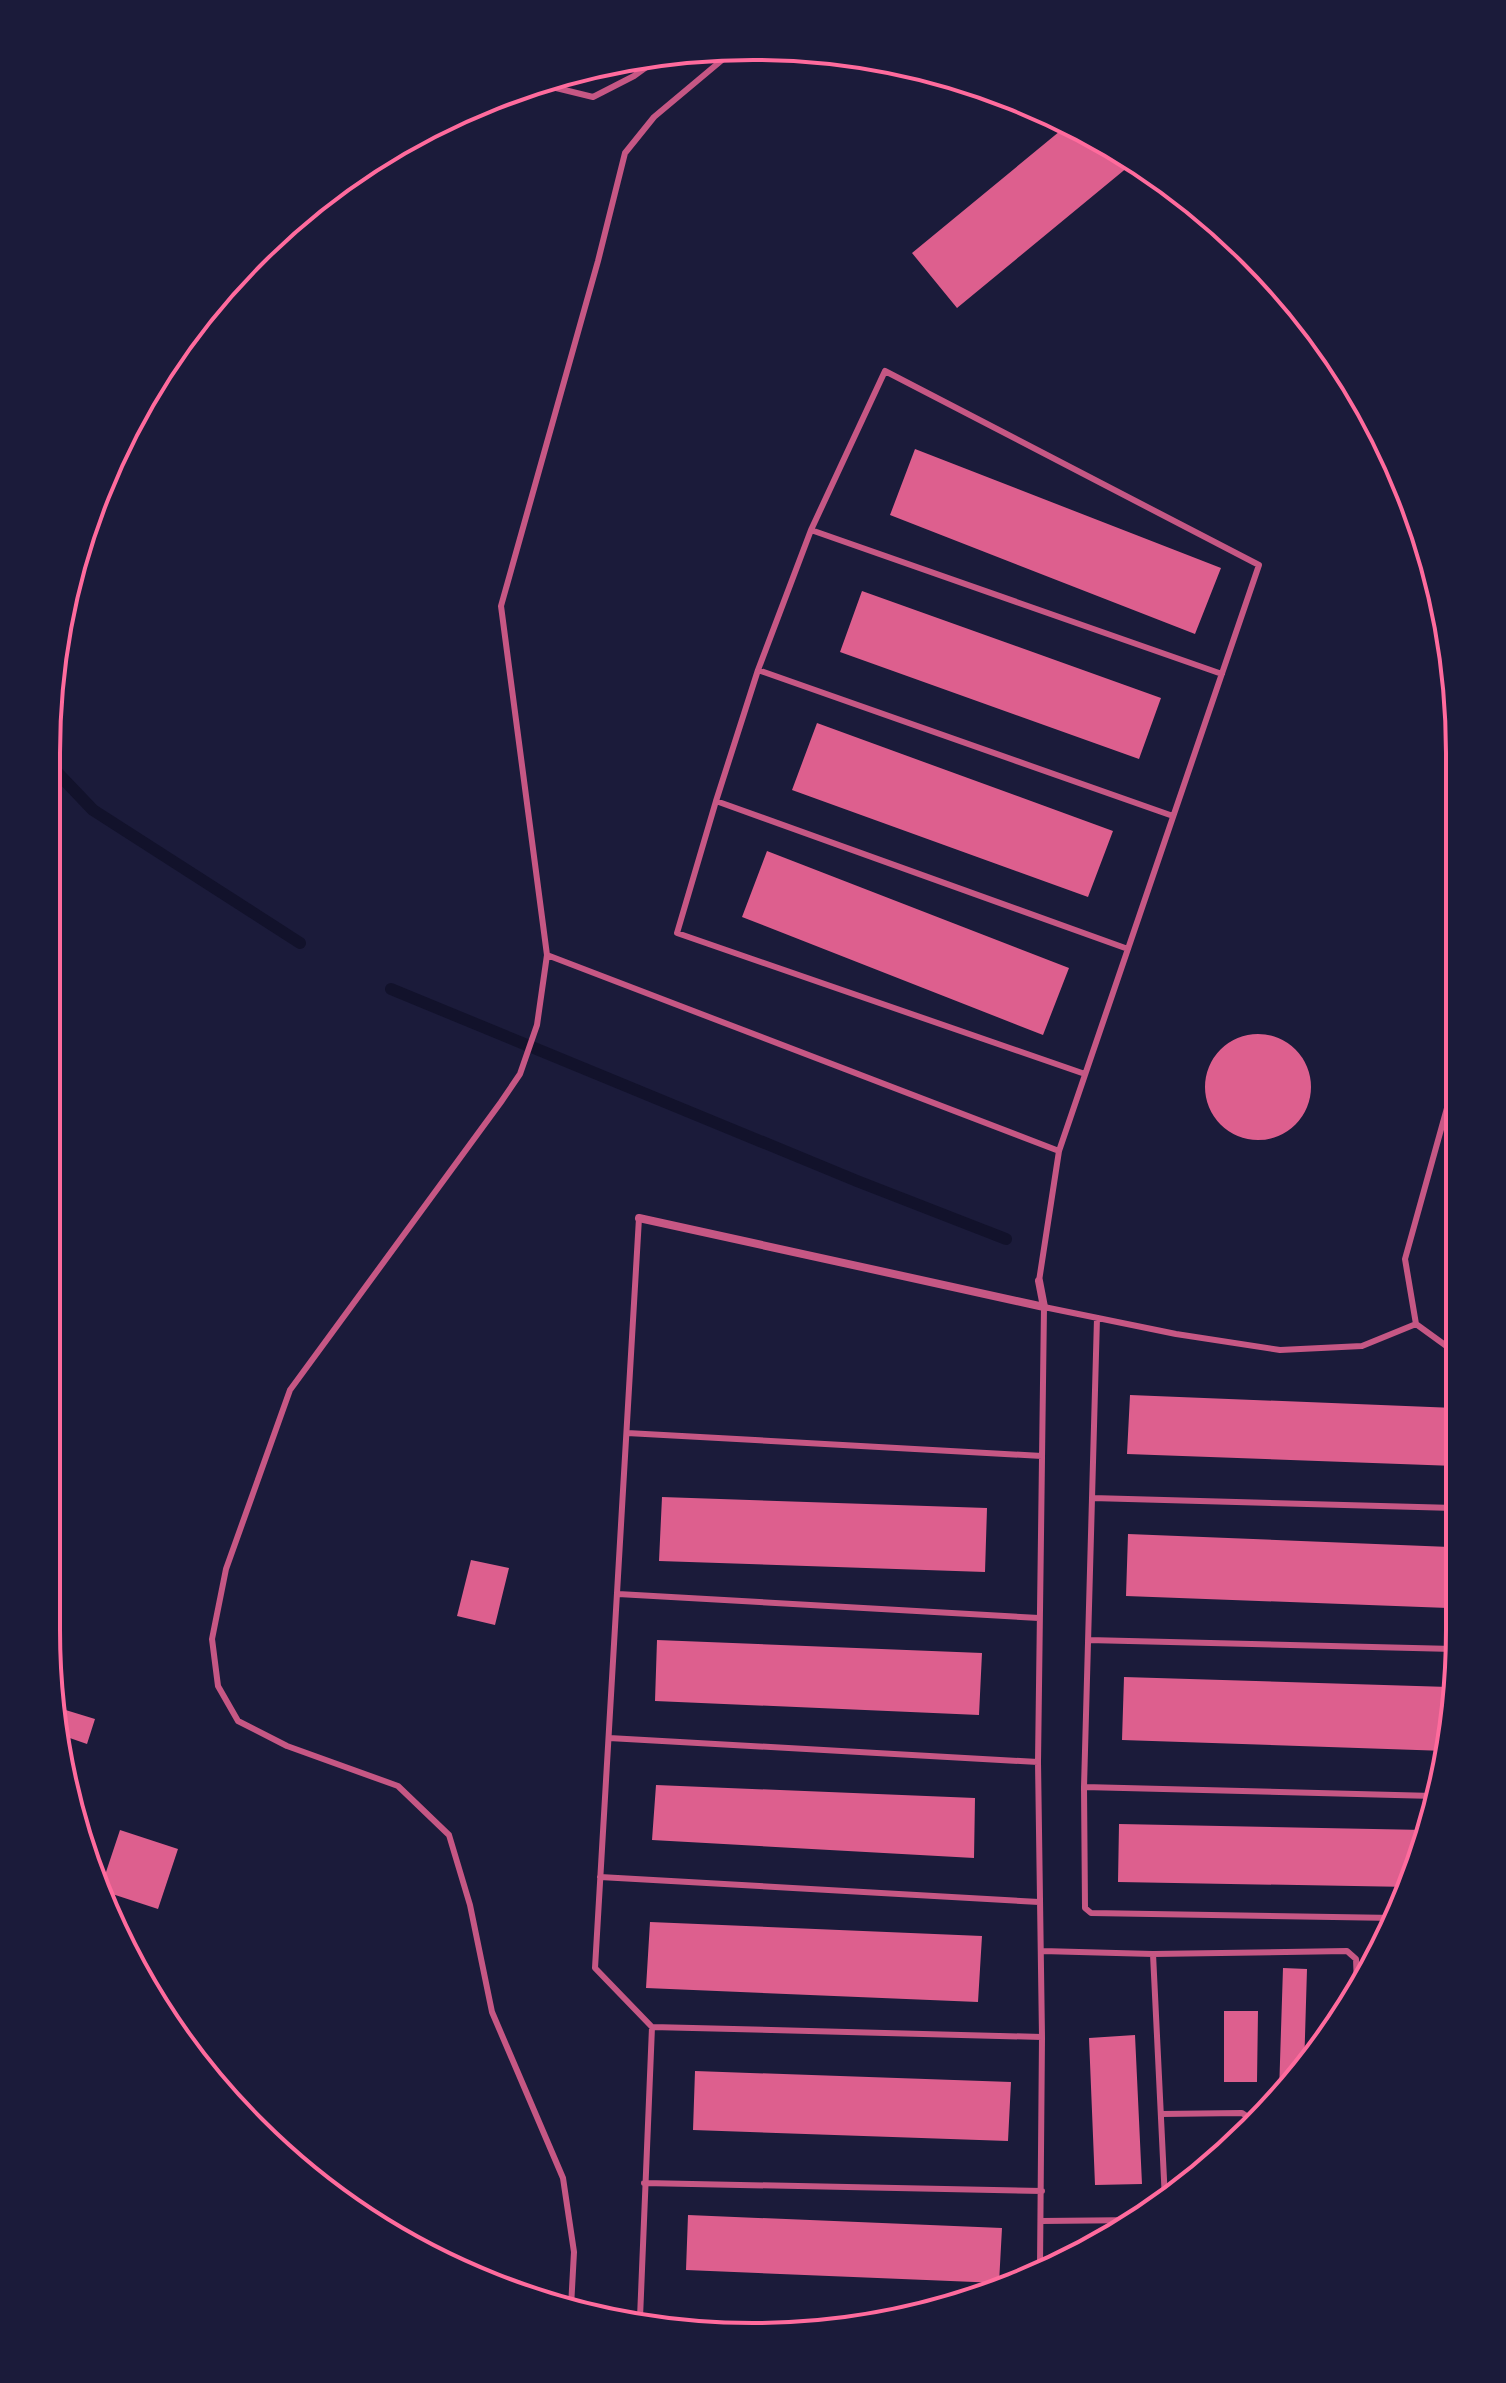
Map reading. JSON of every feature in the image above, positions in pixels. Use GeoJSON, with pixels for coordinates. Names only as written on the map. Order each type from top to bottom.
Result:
{"type":"FeatureCollection","features":[{"type":"Feature","properties":{"kind":"street"},"geometry":{"type":"LineString","coordinates":[[639,1218],[1044,1307],[1039,1281]]}},
{"type":"Feature","properties":{"kind":"lane"},"geometry":{"type":"LineString","coordinates":[[571,2298],[574,2252],[563,2178],[492,2012],[470,1905],[449,1835],[398,1786],[287,1746],[238,1721],[218,1686],[212,1639],[226,1569],[290,1390],[520,1074],[537,1025],[547,955],[501,606],[598,261],[625,153],[654,117],[721,61]]}},
{"type":"Feature","properties":{"kind":"lane"},"geometry":{"type":"LineString","coordinates":[[559,89],[593,97],[644,69]]}},
{"type":"Feature","properties":{"kind":"lane"},"geometry":{"type":"LineString","coordinates":[[1039,1281],[1059,1151],[1259,565],[885,371],[811,530],[758,670],[677,933],[1085,1074]]}},
{"type":"Feature","properties":{"kind":"lane"},"geometry":{"type":"LineString","coordinates":[[811,530],[1222,674]]}},
{"type":"Feature","properties":{"kind":"lane"},"geometry":{"type":"LineString","coordinates":[[758,670],[1173,816]]}},
{"type":"Feature","properties":{"kind":"lane"},"geometry":{"type":"LineString","coordinates":[[716,801],[1128,949]]}},
{"type":"Feature","properties":{"kind":"lane"},"geometry":{"type":"LineString","coordinates":[[547,955],[1059,1151]]}},
{"type":"Feature","properties":{"kind":"lane"},"geometry":{"type":"LineString","coordinates":[[1446,1112],[1405,1259],[1416,1324],[1446,1346]]}},
{"type":"Feature","properties":{"kind":"lane"},"geometry":{"type":"LineString","coordinates":[[639,1218],[595,1968],[652,2027],[1042,2037]]}},
{"type":"Feature","properties":{"kind":"lane"},"geometry":{"type":"LineString","coordinates":[[1040,2261],[1042,1951],[1038,1762],[1044,1307],[1176,1334],[1280,1350],[1362,1346],[1416,1324]]}},
{"type":"Feature","properties":{"kind":"lane"},"geometry":{"type":"LineString","coordinates":[[1097,1318],[1084,1787],[1085,1908],[1091,1913],[1383,1918]]}},
{"type":"Feature","properties":{"kind":"lane"},"geometry":{"type":"LineString","coordinates":[[627,1433],[1042,1456]]}},
{"type":"Feature","properties":{"kind":"lane"},"geometry":{"type":"LineString","coordinates":[[1092,1498],[1446,1508]]}},
{"type":"Feature","properties":{"kind":"lane"},"geometry":{"type":"LineString","coordinates":[[618,1594],[1039,1618]]}},
{"type":"Feature","properties":{"kind":"lane"},"geometry":{"type":"LineString","coordinates":[[1088,1640],[1446,1649]]}},
{"type":"Feature","properties":{"kind":"lane"},"geometry":{"type":"LineString","coordinates":[[609,1738],[1038,1762]]}},
{"type":"Feature","properties":{"kind":"lane"},"geometry":{"type":"LineString","coordinates":[[1084,1787],[1425,1796]]}},
{"type":"Feature","properties":{"kind":"lane"},"geometry":{"type":"LineString","coordinates":[[600,1877],[1039,1902]]}},
{"type":"Feature","properties":{"kind":"lane"},"geometry":{"type":"LineString","coordinates":[[1042,1951],[1153,1954],[1347,1951],[1356,1959],[1356,1971]]}},
{"type":"Feature","properties":{"kind":"lane"},"geometry":{"type":"LineString","coordinates":[[1153,1954],[1164,2187]]}},
{"type":"Feature","properties":{"kind":"lane"},"geometry":{"type":"LineString","coordinates":[[640,2313],[652,2027]]}},
{"type":"Feature","properties":{"kind":"lane"},"geometry":{"type":"LineString","coordinates":[[1161,2114],[1242,2113],[1247,2116]]}},
{"type":"Feature","properties":{"kind":"lane"},"geometry":{"type":"LineString","coordinates":[[644,2183],[1042,2191]]}},
{"type":"Feature","properties":{"kind":"lane"},"geometry":{"type":"LineString","coordinates":[[1041,2221],[1115,2220]]}},
{"type":"Feature","properties":{"kind":"building"},"geometry":{"type":"Polygon","coordinates":[[[1060,131],[1125,169],[957,308],[912,253],[1060,131]]]}},
{"type":"Feature","properties":{"kind":"building"},"geometry":{"type":"Polygon","coordinates":[[[915,449],[1221,568],[1195,634],[890,515],[915,449]]]}},
{"type":"Feature","properties":{"kind":"building"},"geometry":{"type":"Polygon","coordinates":[[[862,591],[1161,698],[1139,759],[840,652],[862,591]]]}},
{"type":"Feature","properties":{"kind":"building"},"geometry":{"type":"Polygon","coordinates":[[[817,723],[1113,831],[1088,897],[792,790],[817,723]]]}},
{"type":"Feature","properties":{"kind":"building"},"geometry":{"type":"Polygon","coordinates":[[[767,851],[1069,968],[1043,1035],[742,917],[767,851]]]}},
{"type":"Feature","properties":{"kind":"building"},"geometry":{"type":"Polygon","coordinates":[[[1258,1034],[1278,1038],[1296,1049],[1307,1067],[1311,1087],[1307,1107],[1296,1125],[1278,1136],[1258,1140],[1238,1136],[1220,1125],[1209,1107],[1205,1087],[1209,1067],[1220,1049],[1238,1038],[1258,1034]]]}},
{"type":"Feature","properties":{"kind":"building"},"geometry":{"type":"Polygon","coordinates":[[[1130,1395],[1446,1408],[1446,1466],[1127,1454],[1130,1395]]]}},
{"type":"Feature","properties":{"kind":"building"},"geometry":{"type":"Polygon","coordinates":[[[662,1497],[987,1508],[985,1572],[659,1561],[662,1497]]]}},
{"type":"Feature","properties":{"kind":"building"},"geometry":{"type":"Polygon","coordinates":[[[1128,1534],[1446,1547],[1446,1608],[1126,1596],[1128,1534]]]}},
{"type":"Feature","properties":{"kind":"building"},"geometry":{"type":"Polygon","coordinates":[[[471,1560],[509,1568],[495,1625],[457,1616],[471,1560]]]}},
{"type":"Feature","properties":{"kind":"building"},"geometry":{"type":"Polygon","coordinates":[[[657,1640],[982,1653],[979,1715],[655,1701],[657,1640]]]}},
{"type":"Feature","properties":{"kind":"building"},"geometry":{"type":"Polygon","coordinates":[[[1124,1677],[1444,1687],[1435,1751],[1122,1740],[1124,1677]]]}},
{"type":"Feature","properties":{"kind":"building"},"geometry":{"type":"Polygon","coordinates":[[[65,1710],[95,1719],[87,1744],[69,1738],[65,1710]]]}},
{"type":"Feature","properties":{"kind":"building"},"geometry":{"type":"Polygon","coordinates":[[[656,1785],[975,1798],[974,1858],[652,1840],[656,1785]]]}},
{"type":"Feature","properties":{"kind":"building"},"geometry":{"type":"Polygon","coordinates":[[[1119,1824],[1416,1830],[1396,1887],[1118,1882],[1119,1824]]]}},
{"type":"Feature","properties":{"kind":"building"},"geometry":{"type":"Polygon","coordinates":[[[120,1830],[178,1849],[158,1909],[113,1894],[105,1874],[120,1830]]]}},
{"type":"Feature","properties":{"kind":"building"},"geometry":{"type":"Polygon","coordinates":[[[650,1922],[982,1936],[978,2002],[646,1988],[650,1922]]]}},
{"type":"Feature","properties":{"kind":"building"},"geometry":{"type":"Polygon","coordinates":[[[1283,1968],[1307,1969],[1305,2050],[1279,2080],[1283,1968]]]}},
{"type":"Feature","properties":{"kind":"building"},"geometry":{"type":"Polygon","coordinates":[[[1224,2011],[1258,2011],[1257,2082],[1224,2082],[1224,2011]]]}},
{"type":"Feature","properties":{"kind":"building"},"geometry":{"type":"Polygon","coordinates":[[[1135,2035],[1142,2184],[1095,2185],[1089,2038],[1135,2035]]]}},
{"type":"Feature","properties":{"kind":"building"},"geometry":{"type":"Polygon","coordinates":[[[695,2071],[1011,2082],[1008,2141],[693,2130],[695,2071]]]}},
{"type":"Feature","properties":{"kind":"building"},"geometry":{"type":"Polygon","coordinates":[[[688,2215],[1002,2228],[999,2277],[985,2282],[686,2270],[688,2215]]]}},
{"type":"Feature","properties":{"kind":"waterway"},"geometry":{"type":"LineString","coordinates":[[60,775],[93,810],[300,943]]}},
{"type":"Feature","properties":{"kind":"waterway"},"geometry":{"type":"LineString","coordinates":[[391,989],[1006,1239]]}}]}
